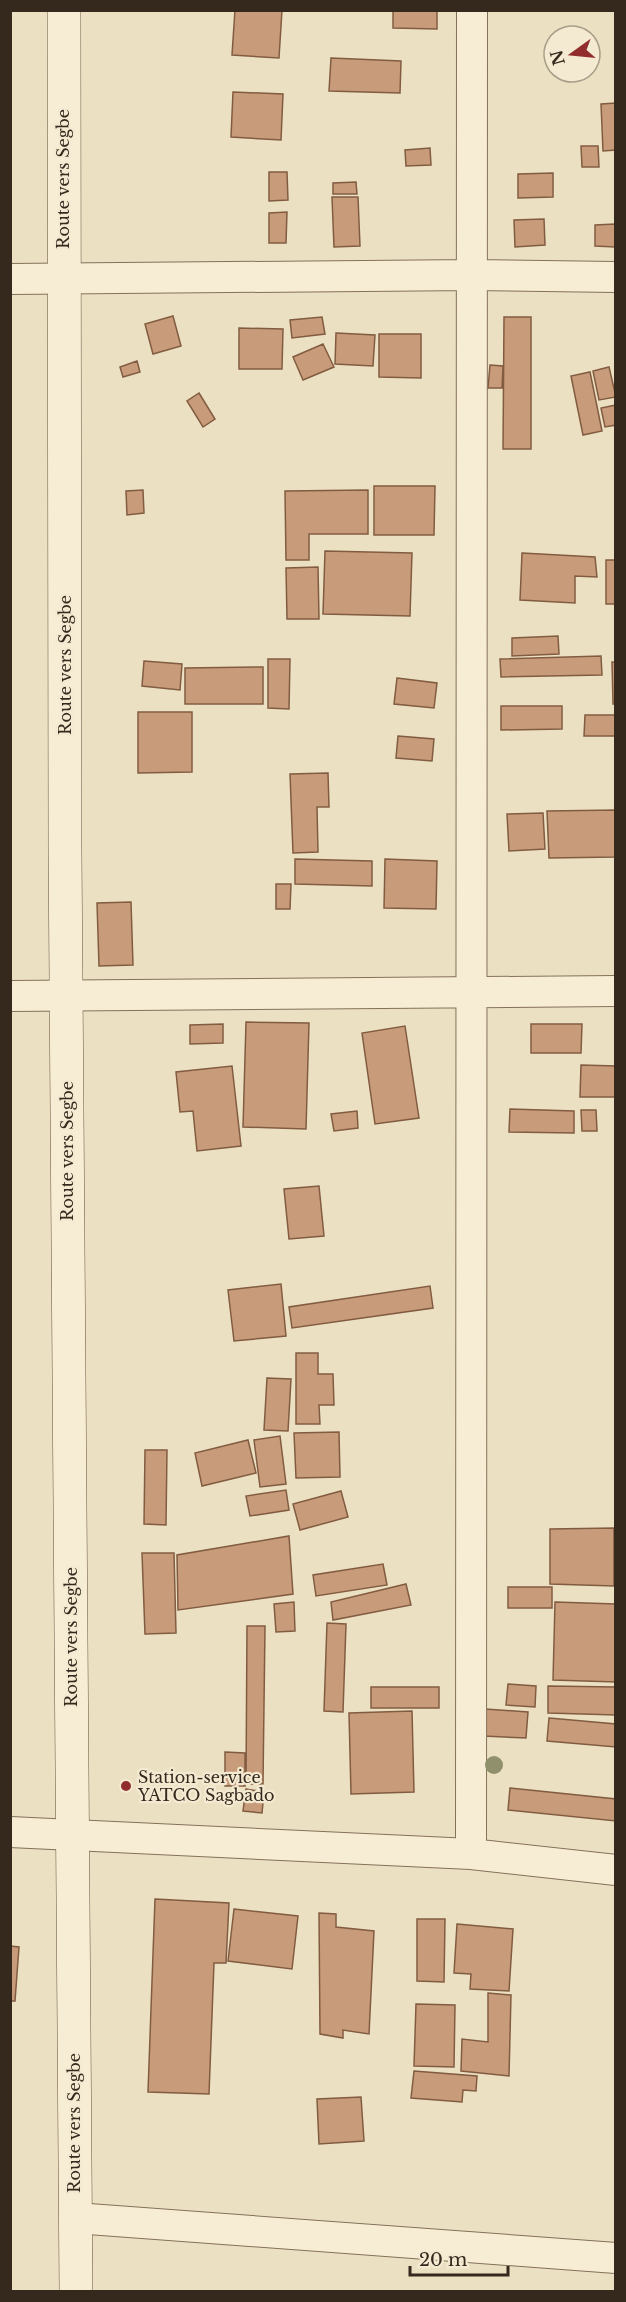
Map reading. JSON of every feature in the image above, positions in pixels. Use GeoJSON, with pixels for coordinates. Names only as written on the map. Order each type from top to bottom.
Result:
{"type":"FeatureCollection","features":[{"type":"Feature","properties":{"kind":"main road","name":"Route vers Segbe"},"geometry":{"type":"LineString","coordinates":[[64,10],[66,996],[76,2292]]}},
{"type":"Feature","properties":{"kind":"street"},"geometry":{"type":"LineString","coordinates":[[471,1854],[472,10]]}},
{"type":"Feature","properties":{"kind":"street"},"geometry":{"type":"LineString","coordinates":[[10,279],[472,275],[615,277]]}},
{"type":"Feature","properties":{"kind":"street"},"geometry":{"type":"LineString","coordinates":[[10,996],[615,991]]}},
{"type":"Feature","properties":{"kind":"street"},"geometry":{"type":"LineString","coordinates":[[10,1832],[471,1854],[615,1870]]}},
{"type":"Feature","properties":{"kind":"street"},"geometry":{"type":"LineString","coordinates":[[75,2218],[615,2258]]}},
{"type":"Feature","properties":{"kind":"building"},"geometry":{"type":"Polygon","coordinates":[[[235,10],[282,10],[279,58],[232,55],[235,10]]]}},
{"type":"Feature","properties":{"kind":"building"},"geometry":{"type":"Polygon","coordinates":[[[393,10],[437,10],[437,29],[393,28],[393,10]]]}},
{"type":"Feature","properties":{"kind":"building"},"geometry":{"type":"Polygon","coordinates":[[[331,58],[401,61],[400,93],[329,91],[331,58]]]}},
{"type":"Feature","properties":{"kind":"building"},"geometry":{"type":"Polygon","coordinates":[[[233,92],[283,94],[281,140],[231,137],[233,92]]]}},
{"type":"Feature","properties":{"kind":"building"},"geometry":{"type":"Polygon","coordinates":[[[616,103],[616,150],[603,151],[601,104],[616,103]]]}},
{"type":"Feature","properties":{"kind":"building"},"geometry":{"type":"Polygon","coordinates":[[[581,146],[598,146],[599,167],[582,167],[581,146]]]}},
{"type":"Feature","properties":{"kind":"building"},"geometry":{"type":"Polygon","coordinates":[[[430,148],[431,165],[406,166],[405,150],[430,148]]]}},
{"type":"Feature","properties":{"kind":"building"},"geometry":{"type":"Polygon","coordinates":[[[269,172],[287,172],[288,200],[269,201],[269,172]]]}},
{"type":"Feature","properties":{"kind":"building"},"geometry":{"type":"Polygon","coordinates":[[[553,173],[553,197],[518,198],[518,174],[553,173]]]}},
{"type":"Feature","properties":{"kind":"building"},"geometry":{"type":"Polygon","coordinates":[[[356,182],[357,194],[333,194],[333,183],[356,182]]]}},
{"type":"Feature","properties":{"kind":"building"},"geometry":{"type":"Polygon","coordinates":[[[332,197],[358,197],[360,246],[334,247],[332,197]]]}},
{"type":"Feature","properties":{"kind":"building"},"geometry":{"type":"Polygon","coordinates":[[[287,212],[286,243],[269,243],[269,213],[287,212]]]}},
{"type":"Feature","properties":{"kind":"building"},"geometry":{"type":"Polygon","coordinates":[[[544,219],[545,245],[515,247],[514,220],[544,219]]]}},
{"type":"Feature","properties":{"kind":"building"},"geometry":{"type":"Polygon","coordinates":[[[615,224],[615,247],[595,246],[595,225],[615,224]]]}},
{"type":"Feature","properties":{"kind":"building"},"geometry":{"type":"Polygon","coordinates":[[[173,316],[181,346],[153,354],[145,324],[173,316]]]}},
{"type":"Feature","properties":{"kind":"building"},"geometry":{"type":"Polygon","coordinates":[[[322,317],[325,334],[292,338],[290,320],[322,317]]]}},
{"type":"Feature","properties":{"kind":"building"},"geometry":{"type":"Polygon","coordinates":[[[504,317],[531,317],[531,449],[503,449],[504,317]]]}},
{"type":"Feature","properties":{"kind":"building"},"geometry":{"type":"Polygon","coordinates":[[[239,328],[283,329],[282,369],[239,369],[239,328]]]}},
{"type":"Feature","properties":{"kind":"building"},"geometry":{"type":"Polygon","coordinates":[[[336,333],[375,335],[373,366],[335,364],[336,333]]]}},
{"type":"Feature","properties":{"kind":"building"},"geometry":{"type":"Polygon","coordinates":[[[379,334],[421,334],[421,378],[379,377],[379,334]]]}},
{"type":"Feature","properties":{"kind":"building"},"geometry":{"type":"Polygon","coordinates":[[[323,344],[334,367],[303,380],[293,357],[323,344]]]}},
{"type":"Feature","properties":{"kind":"building"},"geometry":{"type":"Polygon","coordinates":[[[137,361],[140,372],[123,377],[120,367],[137,361]]]}},
{"type":"Feature","properties":{"kind":"building"},"geometry":{"type":"Polygon","coordinates":[[[490,365],[503,366],[502,388],[488,388],[490,365]]]}},
{"type":"Feature","properties":{"kind":"building"},"geometry":{"type":"Polygon","coordinates":[[[609,367],[616,397],[599,400],[593,371],[609,367]]]}},
{"type":"Feature","properties":{"kind":"building"},"geometry":{"type":"Polygon","coordinates":[[[590,372],[602,431],[583,435],[571,376],[590,372]]]}},
{"type":"Feature","properties":{"kind":"building"},"geometry":{"type":"Polygon","coordinates":[[[199,393],[215,419],[203,427],[187,401],[199,393]]]}},
{"type":"Feature","properties":{"kind":"building"},"geometry":{"type":"Polygon","coordinates":[[[616,405],[616,425],[605,427],[601,408],[616,405]]]}},
{"type":"Feature","properties":{"kind":"building"},"geometry":{"type":"Polygon","coordinates":[[[374,486],[435,486],[434,535],[374,535],[374,486]]]}},
{"type":"Feature","properties":{"kind":"building"},"geometry":{"type":"Polygon","coordinates":[[[143,490],[144,513],[127,515],[126,491],[143,490]]]}},
{"type":"Feature","properties":{"kind":"building"},"geometry":{"type":"Polygon","coordinates":[[[368,490],[368,534],[309,534],[309,560],[286,560],[285,491],[368,490]]]}},
{"type":"Feature","properties":{"kind":"building"},"geometry":{"type":"Polygon","coordinates":[[[325,551],[412,553],[410,616],[323,614],[325,551]]]}},
{"type":"Feature","properties":{"kind":"building"},"geometry":{"type":"Polygon","coordinates":[[[522,553],[595,557],[597,577],[575,576],[575,603],[520,600],[522,553]]]}},
{"type":"Feature","properties":{"kind":"building"},"geometry":{"type":"Polygon","coordinates":[[[606,560],[616,560],[616,604],[606,604],[606,560]]]}},
{"type":"Feature","properties":{"kind":"building"},"geometry":{"type":"Polygon","coordinates":[[[318,567],[319,619],[287,619],[286,568],[318,567]]]}},
{"type":"Feature","properties":{"kind":"building"},"geometry":{"type":"Polygon","coordinates":[[[558,636],[559,654],[512,656],[512,638],[558,636]]]}},
{"type":"Feature","properties":{"kind":"building"},"geometry":{"type":"Polygon","coordinates":[[[601,656],[602,675],[501,677],[500,659],[601,656]]]}},
{"type":"Feature","properties":{"kind":"building"},"geometry":{"type":"Polygon","coordinates":[[[268,659],[290,659],[289,709],[268,708],[268,659]]]}},
{"type":"Feature","properties":{"kind":"building"},"geometry":{"type":"Polygon","coordinates":[[[144,661],[182,664],[180,690],[142,686],[144,661]]]}},
{"type":"Feature","properties":{"kind":"building"},"geometry":{"type":"Polygon","coordinates":[[[612,662],[616,662],[616,704],[613,704],[612,662]]]}},
{"type":"Feature","properties":{"kind":"building"},"geometry":{"type":"Polygon","coordinates":[[[263,667],[263,704],[185,704],[185,668],[263,667]]]}},
{"type":"Feature","properties":{"kind":"building"},"geometry":{"type":"Polygon","coordinates":[[[397,678],[437,683],[434,708],[394,704],[397,678]]]}},
{"type":"Feature","properties":{"kind":"building"},"geometry":{"type":"Polygon","coordinates":[[[501,706],[562,706],[562,729],[501,730],[501,706]]]}},
{"type":"Feature","properties":{"kind":"building"},"geometry":{"type":"Polygon","coordinates":[[[138,712],[192,712],[192,772],[138,773],[138,712]]]}},
{"type":"Feature","properties":{"kind":"building"},"geometry":{"type":"Polygon","coordinates":[[[585,715],[616,715],[616,736],[584,736],[585,715]]]}},
{"type":"Feature","properties":{"kind":"building"},"geometry":{"type":"Polygon","coordinates":[[[398,736],[434,739],[432,761],[396,758],[398,736]]]}},
{"type":"Feature","properties":{"kind":"building"},"geometry":{"type":"Polygon","coordinates":[[[328,773],[329,807],[317,807],[318,852],[293,853],[290,774],[328,773]]]}},
{"type":"Feature","properties":{"kind":"building"},"geometry":{"type":"Polygon","coordinates":[[[616,810],[616,857],[549,858],[547,811],[616,810]]]}},
{"type":"Feature","properties":{"kind":"building"},"geometry":{"type":"Polygon","coordinates":[[[543,813],[545,849],[509,851],[507,814],[543,813]]]}},
{"type":"Feature","properties":{"kind":"building"},"geometry":{"type":"Polygon","coordinates":[[[295,859],[372,861],[372,886],[295,884],[295,859]]]}},
{"type":"Feature","properties":{"kind":"building"},"geometry":{"type":"Polygon","coordinates":[[[385,859],[437,861],[436,909],[384,908],[385,859]]]}},
{"type":"Feature","properties":{"kind":"building"},"geometry":{"type":"Polygon","coordinates":[[[276,884],[291,884],[290,909],[276,909],[276,884]]]}},
{"type":"Feature","properties":{"kind":"building"},"geometry":{"type":"Polygon","coordinates":[[[131,902],[133,965],[99,966],[97,903],[131,902]]]}},
{"type":"Feature","properties":{"kind":"building"},"geometry":{"type":"Polygon","coordinates":[[[246,1022],[309,1023],[306,1129],[243,1127],[246,1022]]]}},
{"type":"Feature","properties":{"kind":"building"},"geometry":{"type":"Polygon","coordinates":[[[223,1024],[223,1043],[190,1044],[190,1025],[223,1024]]]}},
{"type":"Feature","properties":{"kind":"building"},"geometry":{"type":"Polygon","coordinates":[[[531,1024],[582,1024],[581,1053],[531,1053],[531,1024]]]}},
{"type":"Feature","properties":{"kind":"building"},"geometry":{"type":"Polygon","coordinates":[[[405,1026],[419,1118],[375,1124],[362,1033],[405,1026]]]}},
{"type":"Feature","properties":{"kind":"building"},"geometry":{"type":"Polygon","coordinates":[[[581,1065],[616,1066],[616,1097],[580,1097],[581,1065]]]}},
{"type":"Feature","properties":{"kind":"building"},"geometry":{"type":"Polygon","coordinates":[[[232,1066],[241,1146],[197,1151],[193,1111],[180,1112],[176,1072],[232,1066]]]}},
{"type":"Feature","properties":{"kind":"building"},"geometry":{"type":"Polygon","coordinates":[[[510,1109],[574,1111],[574,1133],[509,1132],[510,1109]]]}},
{"type":"Feature","properties":{"kind":"building"},"geometry":{"type":"Polygon","coordinates":[[[581,1110],[596,1110],[597,1131],[582,1131],[581,1110]]]}},
{"type":"Feature","properties":{"kind":"building"},"geometry":{"type":"Polygon","coordinates":[[[357,1111],[358,1128],[334,1131],[331,1114],[357,1111]]]}},
{"type":"Feature","properties":{"kind":"building"},"geometry":{"type":"Polygon","coordinates":[[[319,1186],[324,1236],[289,1239],[284,1189],[319,1186]]]}},
{"type":"Feature","properties":{"kind":"building"},"geometry":{"type":"Polygon","coordinates":[[[281,1284],[286,1336],[234,1341],[228,1290],[281,1284]]]}},
{"type":"Feature","properties":{"kind":"building"},"geometry":{"type":"Polygon","coordinates":[[[430,1286],[433,1308],[292,1328],[289,1307],[430,1286]]]}},
{"type":"Feature","properties":{"kind":"building"},"geometry":{"type":"Polygon","coordinates":[[[296,1353],[318,1353],[318,1374],[333,1374],[334,1405],[319,1405],[320,1424],[296,1424],[296,1353]]]}},
{"type":"Feature","properties":{"kind":"building"},"geometry":{"type":"Polygon","coordinates":[[[267,1378],[291,1379],[288,1431],[264,1430],[267,1378]]]}},
{"type":"Feature","properties":{"kind":"building"},"geometry":{"type":"Polygon","coordinates":[[[339,1432],[340,1477],[296,1478],[294,1433],[339,1432]]]}},
{"type":"Feature","properties":{"kind":"building"},"geometry":{"type":"Polygon","coordinates":[[[280,1436],[286,1484],[260,1487],[254,1440],[280,1436]]]}},
{"type":"Feature","properties":{"kind":"building"},"geometry":{"type":"Polygon","coordinates":[[[248,1440],[256,1473],[202,1486],[195,1453],[248,1440]]]}},
{"type":"Feature","properties":{"kind":"building"},"geometry":{"type":"Polygon","coordinates":[[[145,1450],[167,1450],[166,1525],[144,1524],[145,1450]]]}},
{"type":"Feature","properties":{"kind":"building"},"geometry":{"type":"Polygon","coordinates":[[[286,1490],[289,1510],[250,1516],[246,1496],[286,1490]]]}},
{"type":"Feature","properties":{"kind":"building"},"geometry":{"type":"Polygon","coordinates":[[[341,1491],[348,1517],[300,1530],[293,1504],[341,1491]]]}},
{"type":"Feature","properties":{"kind":"building"},"geometry":{"type":"Polygon","coordinates":[[[614,1528],[614,1586],[550,1584],[550,1529],[614,1528]]]}},
{"type":"Feature","properties":{"kind":"building"},"geometry":{"type":"Polygon","coordinates":[[[289,1536],[293,1594],[178,1610],[177,1555],[289,1536]]]}},
{"type":"Feature","properties":{"kind":"building"},"geometry":{"type":"Polygon","coordinates":[[[142,1553],[174,1553],[176,1633],[145,1634],[142,1553]]]}},
{"type":"Feature","properties":{"kind":"building"},"geometry":{"type":"Polygon","coordinates":[[[383,1564],[387,1585],[316,1596],[313,1575],[383,1564]]]}},
{"type":"Feature","properties":{"kind":"building"},"geometry":{"type":"Polygon","coordinates":[[[406,1584],[411,1605],[333,1620],[331,1602],[406,1584]]]}},
{"type":"Feature","properties":{"kind":"building"},"geometry":{"type":"Polygon","coordinates":[[[508,1587],[552,1587],[552,1608],[508,1608],[508,1587]]]}},
{"type":"Feature","properties":{"kind":"building"},"geometry":{"type":"Polygon","coordinates":[[[294,1602],[295,1631],[276,1632],[274,1604],[294,1602]]]}},
{"type":"Feature","properties":{"kind":"building"},"geometry":{"type":"Polygon","coordinates":[[[555,1602],[616,1604],[616,1682],[553,1680],[555,1602]]]}},
{"type":"Feature","properties":{"kind":"building"},"geometry":{"type":"Polygon","coordinates":[[[327,1623],[346,1624],[343,1712],[324,1711],[327,1623]]]}},
{"type":"Feature","properties":{"kind":"building"},"geometry":{"type":"Polygon","coordinates":[[[247,1626],[265,1626],[263,1784],[246,1784],[247,1626]]]}},
{"type":"Feature","properties":{"kind":"building"},"geometry":{"type":"Polygon","coordinates":[[[508,1684],[536,1686],[535,1707],[506,1705],[508,1684]]]}},
{"type":"Feature","properties":{"kind":"building"},"geometry":{"type":"Polygon","coordinates":[[[548,1686],[616,1687],[616,1715],[548,1713],[548,1686]]]}},
{"type":"Feature","properties":{"kind":"building"},"geometry":{"type":"Polygon","coordinates":[[[371,1687],[439,1687],[439,1708],[371,1708],[371,1687]]]}},
{"type":"Feature","properties":{"kind":"building"},"geometry":{"type":"Polygon","coordinates":[[[485,1709],[528,1712],[526,1738],[483,1736],[485,1709]]]}},
{"type":"Feature","properties":{"kind":"building"},"geometry":{"type":"Polygon","coordinates":[[[412,1711],[414,1792],[351,1794],[349,1713],[412,1711]]]}},
{"type":"Feature","properties":{"kind":"building"},"geometry":{"type":"Polygon","coordinates":[[[549,1718],[616,1724],[616,1747],[547,1741],[549,1718]]]}},
{"type":"Feature","properties":{"kind":"building"},"geometry":{"type":"Polygon","coordinates":[[[225,1752],[245,1753],[245,1786],[225,1786],[225,1752]]]}},
{"type":"Feature","properties":{"kind":"building"},"geometry":{"type":"Polygon","coordinates":[[[510,1788],[616,1799],[616,1821],[508,1810],[510,1788]]]}},
{"type":"Feature","properties":{"kind":"building"},"geometry":{"type":"Polygon","coordinates":[[[246,1789],[264,1792],[262,1813],[243,1811],[246,1789]]]}},
{"type":"Feature","properties":{"kind":"building"},"geometry":{"type":"Polygon","coordinates":[[[155,1899],[229,1903],[226,1963],[214,1963],[209,2094],[148,2092],[155,1899]]]}},
{"type":"Feature","properties":{"kind":"building"},"geometry":{"type":"Polygon","coordinates":[[[234,1909],[298,1916],[292,1969],[228,1961],[234,1909]]]}},
{"type":"Feature","properties":{"kind":"building"},"geometry":{"type":"Polygon","coordinates":[[[319,1913],[336,1914],[336,1927],[374,1931],[369,2034],[343,2030],[343,2038],[320,2034],[319,1913]]]}},
{"type":"Feature","properties":{"kind":"building"},"geometry":{"type":"Polygon","coordinates":[[[417,1919],[445,1919],[444,1982],[417,1981],[417,1919]]]}},
{"type":"Feature","properties":{"kind":"building"},"geometry":{"type":"Polygon","coordinates":[[[457,1924],[513,1929],[509,1991],[470,1989],[471,1974],[454,1973],[457,1924]]]}},
{"type":"Feature","properties":{"kind":"building"},"geometry":{"type":"Polygon","coordinates":[[[10,1946],[19,1947],[15,2001],[10,2001],[10,1946]]]}},
{"type":"Feature","properties":{"kind":"building"},"geometry":{"type":"Polygon","coordinates":[[[488,1993],[511,1995],[509,2076],[461,2071],[462,2039],[488,2042],[488,1993]]]}},
{"type":"Feature","properties":{"kind":"building"},"geometry":{"type":"Polygon","coordinates":[[[416,2004],[455,2005],[454,2067],[414,2066],[416,2004]]]}},
{"type":"Feature","properties":{"kind":"building"},"geometry":{"type":"Polygon","coordinates":[[[414,2071],[477,2076],[476,2091],[463,2090],[462,2102],[411,2098],[414,2071]]]}},
{"type":"Feature","properties":{"kind":"building"},"geometry":{"type":"Polygon","coordinates":[[[361,2097],[364,2141],[319,2144],[317,2099],[361,2097]]]}},
{"type":"Feature","properties":{"kind":"place","name":"Station-service YATCO Sagbado"},"geometry":{"type":"Point","coordinates":[126,1786]}}]}
